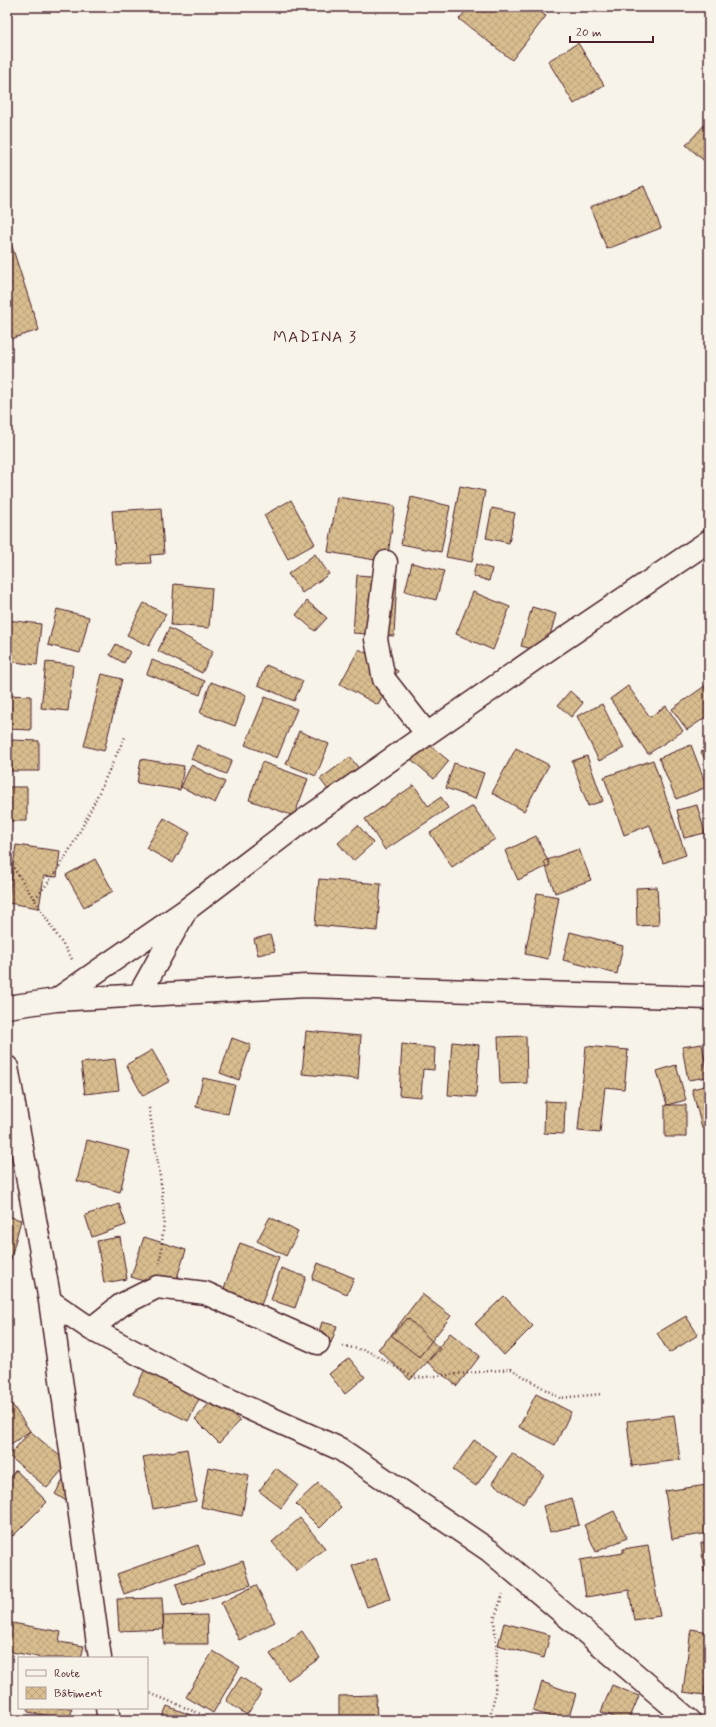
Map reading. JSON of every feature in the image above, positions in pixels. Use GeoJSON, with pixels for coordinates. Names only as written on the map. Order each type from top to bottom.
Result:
{"type":"FeatureCollection","features":[{"type":"Feature","properties":{"kind":"street"},"geometry":{"type":"LineString","coordinates":[[56,1000],[186,910],[296,826],[427,734],[552,647],[709,542]]}},
{"type":"Feature","properties":{"kind":"street"},"geometry":{"type":"LineString","coordinates":[[386,562],[376,639],[384,679],[427,734]]}},
{"type":"Feature","properties":{"kind":"street"},"geometry":{"type":"LineString","coordinates":[[139,995],[186,910]]}},
{"type":"Feature","properties":{"kind":"street"},"geometry":{"type":"LineString","coordinates":[[7,1007],[56,1000],[306,986],[709,998]]}},
{"type":"Feature","properties":{"kind":"street"},"geometry":{"type":"LineString","coordinates":[[7,1067],[50,1301],[100,1657]]}},
{"type":"Feature","properties":{"kind":"street"},"geometry":{"type":"LineString","coordinates":[[90,1329],[121,1305],[158,1287],[206,1293],[318,1342]]}},
{"type":"Feature","properties":{"kind":"street"},"geometry":{"type":"LineString","coordinates":[[50,1301],[90,1329],[203,1388],[340,1449],[490,1551],[689,1720]]}},
{"type":"Feature","properties":{"kind":"street"},"geometry":{"type":"LineString","coordinates":[[108,1709],[109,1720]]}},
{"type":"Feature","properties":{"kind":"path"},"geometry":{"type":"LineString","coordinates":[[34,899],[48,884],[76,837],[125,737]]}},
{"type":"Feature","properties":{"kind":"path"},"geometry":{"type":"LineString","coordinates":[[7,858],[86,979]]}},
{"type":"Feature","properties":{"kind":"path"},"geometry":{"type":"LineString","coordinates":[[150,1108],[162,1189],[164,1221],[158,1287]]}},
{"type":"Feature","properties":{"kind":"path"},"geometry":{"type":"LineString","coordinates":[[318,1342],[368,1351],[415,1378],[511,1369],[560,1398],[602,1394]]}},
{"type":"Feature","properties":{"kind":"path"},"geometry":{"type":"LineString","coordinates":[[490,1720],[495,1695],[497,1655],[494,1619],[511,1569]]}},
{"type":"Feature","properties":{"kind":"path"},"geometry":{"type":"LineString","coordinates":[[148,1692],[215,1720]]}},
{"type":"Feature","properties":{"kind":"building"},"geometry":{"type":"Polygon","coordinates":[[[469,7],[535,7],[546,16],[512,60],[459,19],[469,7]]]}},
{"type":"Feature","properties":{"kind":"building"},"geometry":{"type":"Polygon","coordinates":[[[578,43],[604,85],[574,104],[548,61],[578,43]]]}},
{"type":"Feature","properties":{"kind":"building"},"geometry":{"type":"Polygon","coordinates":[[[707,122],[709,123],[709,165],[686,145],[707,122]]]}},
{"type":"Feature","properties":{"kind":"building"},"geometry":{"type":"Polygon","coordinates":[[[644,186],[661,228],[607,249],[590,207],[644,186]]]}},
{"type":"Feature","properties":{"kind":"building"},"geometry":{"type":"Polygon","coordinates":[[[7,231],[39,330],[7,340],[7,231]]]}},
{"type":"Feature","properties":{"kind":"building"},"geometry":{"type":"Polygon","coordinates":[[[460,486],[485,491],[472,562],[446,557],[460,486]]]}},
{"type":"Feature","properties":{"kind":"building"},"geometry":{"type":"Polygon","coordinates":[[[337,497],[395,506],[387,562],[328,552],[337,497]]]}},
{"type":"Feature","properties":{"kind":"building"},"geometry":{"type":"Polygon","coordinates":[[[411,497],[450,506],[441,552],[401,544],[411,497]]]}},
{"type":"Feature","properties":{"kind":"building"},"geometry":{"type":"Polygon","coordinates":[[[291,500],[315,544],[288,559],[264,515],[291,500]]]}},
{"type":"Feature","properties":{"kind":"building"},"geometry":{"type":"Polygon","coordinates":[[[161,508],[164,554],[150,555],[151,563],[116,565],[112,511],[161,508]]]}},
{"type":"Feature","properties":{"kind":"building"},"geometry":{"type":"Polygon","coordinates":[[[492,508],[515,513],[509,543],[486,538],[492,508]]]}},
{"type":"Feature","properties":{"kind":"building"},"geometry":{"type":"Polygon","coordinates":[[[315,554],[329,574],[302,593],[288,574],[315,554]]]}},
{"type":"Feature","properties":{"kind":"building"},"geometry":{"type":"Polygon","coordinates":[[[412,563],[444,571],[436,600],[405,591],[412,563]]]}},
{"type":"Feature","properties":{"kind":"building"},"geometry":{"type":"Polygon","coordinates":[[[476,564],[492,569],[489,581],[473,576],[476,564]]]}},
{"type":"Feature","properties":{"kind":"building"},"geometry":{"type":"Polygon","coordinates":[[[357,575],[397,578],[394,636],[353,633],[357,575]]]}},
{"type":"Feature","properties":{"kind":"building"},"geometry":{"type":"Polygon","coordinates":[[[174,584],[212,588],[209,628],[171,625],[174,584]]]}},
{"type":"Feature","properties":{"kind":"building"},"geometry":{"type":"Polygon","coordinates":[[[473,592],[510,607],[493,650],[456,634],[473,592]]]}},
{"type":"Feature","properties":{"kind":"building"},"geometry":{"type":"Polygon","coordinates":[[[307,601],[327,618],[315,631],[296,615],[307,601]]]}},
{"type":"Feature","properties":{"kind":"building"},"geometry":{"type":"Polygon","coordinates":[[[144,603],[166,614],[149,646],[127,635],[144,603]]]}},
{"type":"Feature","properties":{"kind":"building"},"geometry":{"type":"Polygon","coordinates":[[[532,607],[556,614],[545,653],[521,646],[532,607]]]}},
{"type":"Feature","properties":{"kind":"building"},"geometry":{"type":"Polygon","coordinates":[[[57,609],[89,617],[80,653],[48,645],[57,609]]]}},
{"type":"Feature","properties":{"kind":"building"},"geometry":{"type":"Polygon","coordinates":[[[7,620],[41,624],[37,665],[7,661],[7,620]]]}},
{"type":"Feature","properties":{"kind":"building"},"geometry":{"type":"Polygon","coordinates":[[[169,628],[213,651],[202,673],[158,651],[169,628]]]}},
{"type":"Feature","properties":{"kind":"building"},"geometry":{"type":"Polygon","coordinates":[[[116,644],[130,652],[124,663],[110,655],[116,644]]]}},
{"type":"Feature","properties":{"kind":"building"},"geometry":{"type":"Polygon","coordinates":[[[359,649],[398,671],[378,705],[340,684],[359,649]]]}},
{"type":"Feature","properties":{"kind":"building"},"geometry":{"type":"Polygon","coordinates":[[[152,660],[205,681],[200,695],[147,674],[152,660]]]}},
{"type":"Feature","properties":{"kind":"building"},"geometry":{"type":"Polygon","coordinates":[[[46,662],[73,665],[68,711],[41,708],[46,662]]]}},
{"type":"Feature","properties":{"kind":"building"},"geometry":{"type":"Polygon","coordinates":[[[266,665],[303,681],[294,701],[258,685],[266,665]]]}},
{"type":"Feature","properties":{"kind":"building"},"geometry":{"type":"Polygon","coordinates":[[[102,674],[122,679],[104,751],[84,746],[102,674]]]}},
{"type":"Feature","properties":{"kind":"building"},"geometry":{"type":"Polygon","coordinates":[[[211,682],[246,695],[235,726],[200,713],[211,682]]]}},
{"type":"Feature","properties":{"kind":"building"},"geometry":{"type":"Polygon","coordinates":[[[709,683],[709,715],[687,730],[672,709],[709,683]]]}},
{"type":"Feature","properties":{"kind":"building"},"geometry":{"type":"Polygon","coordinates":[[[628,686],[650,717],[666,706],[683,731],[648,754],[610,699],[628,686]]]}},
{"type":"Feature","properties":{"kind":"building"},"geometry":{"type":"Polygon","coordinates":[[[570,691],[583,703],[571,717],[558,705],[570,691]]]}},
{"type":"Feature","properties":{"kind":"building"},"geometry":{"type":"Polygon","coordinates":[[[7,695],[31,696],[31,730],[7,729],[7,695]]]}},
{"type":"Feature","properties":{"kind":"building"},"geometry":{"type":"Polygon","coordinates":[[[265,697],[297,709],[277,758],[245,745],[265,697]]]}},
{"type":"Feature","properties":{"kind":"building"},"geometry":{"type":"Polygon","coordinates":[[[602,704],[624,748],[599,761],[577,716],[602,704]]]}},
{"type":"Feature","properties":{"kind":"building"},"geometry":{"type":"Polygon","coordinates":[[[299,731],[329,744],[316,776],[286,764],[299,731]]]}},
{"type":"Feature","properties":{"kind":"building"},"geometry":{"type":"Polygon","coordinates":[[[421,738],[449,761],[434,779],[406,755],[421,738]]]}},
{"type":"Feature","properties":{"kind":"building"},"geometry":{"type":"Polygon","coordinates":[[[11,740],[39,741],[39,771],[11,771],[11,740]]]}},
{"type":"Feature","properties":{"kind":"building"},"geometry":{"type":"Polygon","coordinates":[[[197,745],[232,760],[226,774],[191,759],[197,745]]]}},
{"type":"Feature","properties":{"kind":"building"},"geometry":{"type":"Polygon","coordinates":[[[691,745],[707,787],[676,799],[659,758],[691,745]]]}},
{"type":"Feature","properties":{"kind":"building"},"geometry":{"type":"Polygon","coordinates":[[[516,748],[549,765],[524,811],[492,793],[516,748]]]}},
{"type":"Feature","properties":{"kind":"building"},"geometry":{"type":"Polygon","coordinates":[[[709,748],[709,766],[701,752],[709,748]]]}},
{"type":"Feature","properties":{"kind":"building"},"geometry":{"type":"Polygon","coordinates":[[[587,756],[603,801],[588,806],[572,761],[587,756]]]}},
{"type":"Feature","properties":{"kind":"building"},"geometry":{"type":"Polygon","coordinates":[[[350,757],[364,775],[334,798],[320,779],[350,757]]]}},
{"type":"Feature","properties":{"kind":"building"},"geometry":{"type":"Polygon","coordinates":[[[141,759],[184,766],[180,790],[137,783],[141,759]]]}},
{"type":"Feature","properties":{"kind":"building"},"geometry":{"type":"Polygon","coordinates":[[[653,760],[686,855],[663,863],[650,825],[624,835],[604,777],[653,760]]]}},
{"type":"Feature","properties":{"kind":"building"},"geometry":{"type":"Polygon","coordinates":[[[262,762],[308,779],[294,816],[249,800],[262,762]]]}},
{"type":"Feature","properties":{"kind":"building"},"geometry":{"type":"Polygon","coordinates":[[[454,763],[484,773],[475,799],[446,788],[454,763]]]}},
{"type":"Feature","properties":{"kind":"building"},"geometry":{"type":"Polygon","coordinates":[[[191,765],[225,782],[215,803],[181,787],[191,765]]]}},
{"type":"Feature","properties":{"kind":"building"},"geometry":{"type":"Polygon","coordinates":[[[414,785],[428,806],[441,797],[448,808],[385,850],[365,819],[414,785]]]}},
{"type":"Feature","properties":{"kind":"building"},"geometry":{"type":"Polygon","coordinates":[[[9,787],[27,787],[27,821],[9,821],[9,787]]]}},
{"type":"Feature","properties":{"kind":"building"},"geometry":{"type":"Polygon","coordinates":[[[697,805],[705,833],[684,838],[677,810],[697,805]]]}},
{"type":"Feature","properties":{"kind":"building"},"geometry":{"type":"Polygon","coordinates":[[[473,806],[495,839],[452,867],[430,833],[473,806]]]}},
{"type":"Feature","properties":{"kind":"building"},"geometry":{"type":"Polygon","coordinates":[[[164,818],[190,833],[173,863],[146,848],[164,818]]]}},
{"type":"Feature","properties":{"kind":"building"},"geometry":{"type":"Polygon","coordinates":[[[358,825],[373,843],[353,861],[338,843],[358,825]]]}},
{"type":"Feature","properties":{"kind":"building"},"geometry":{"type":"Polygon","coordinates":[[[536,836],[550,865],[518,880],[505,851],[536,836]]]}},
{"type":"Feature","properties":{"kind":"building"},"geometry":{"type":"Polygon","coordinates":[[[16,845],[60,851],[57,877],[44,876],[39,908],[8,903],[16,845]]]}},
{"type":"Feature","properties":{"kind":"building"},"geometry":{"type":"Polygon","coordinates":[[[579,849],[591,880],[555,893],[544,861],[579,849]]]}},
{"type":"Feature","properties":{"kind":"building"},"geometry":{"type":"Polygon","coordinates":[[[95,859],[113,891],[84,907],[66,875],[95,859]]]}},
{"type":"Feature","properties":{"kind":"building"},"geometry":{"type":"Polygon","coordinates":[[[319,879],[381,884],[377,931],[315,925],[319,879]]]}},
{"type":"Feature","properties":{"kind":"building"},"geometry":{"type":"Polygon","coordinates":[[[657,887],[659,925],[637,926],[636,888],[657,887]]]}},
{"type":"Feature","properties":{"kind":"building"},"geometry":{"type":"Polygon","coordinates":[[[537,893],[559,897],[548,959],[525,954],[537,893]]]}},
{"type":"Feature","properties":{"kind":"building"},"geometry":{"type":"Polygon","coordinates":[[[570,932],[623,946],[617,974],[563,960],[570,932]]]}},
{"type":"Feature","properties":{"kind":"building"},"geometry":{"type":"Polygon","coordinates":[[[270,935],[275,951],[258,955],[254,939],[270,935]]]}},
{"type":"Feature","properties":{"kind":"building"},"geometry":{"type":"Polygon","coordinates":[[[306,1031],[361,1036],[358,1079],[302,1074],[306,1031]]]}},
{"type":"Feature","properties":{"kind":"building"},"geometry":{"type":"Polygon","coordinates":[[[526,1036],[527,1083],[500,1084],[498,1037],[526,1036]]]}},
{"type":"Feature","properties":{"kind":"building"},"geometry":{"type":"Polygon","coordinates":[[[232,1038],[251,1045],[239,1080],[220,1073],[232,1038]]]}},
{"type":"Feature","properties":{"kind":"building"},"geometry":{"type":"Polygon","coordinates":[[[452,1042],[479,1045],[476,1097],[448,1095],[452,1042]]]}},
{"type":"Feature","properties":{"kind":"building"},"geometry":{"type":"Polygon","coordinates":[[[402,1044],[435,1048],[434,1070],[423,1069],[421,1097],[399,1095],[402,1044]]]}},
{"type":"Feature","properties":{"kind":"building"},"geometry":{"type":"Polygon","coordinates":[[[702,1044],[708,1077],[688,1080],[682,1047],[702,1044]]]}},
{"type":"Feature","properties":{"kind":"building"},"geometry":{"type":"Polygon","coordinates":[[[586,1046],[628,1050],[624,1089],[605,1087],[600,1133],[578,1131],[586,1046]]]}},
{"type":"Feature","properties":{"kind":"building"},"geometry":{"type":"Polygon","coordinates":[[[152,1050],[170,1081],[143,1096],[126,1065],[152,1050]]]}},
{"type":"Feature","properties":{"kind":"building"},"geometry":{"type":"Polygon","coordinates":[[[115,1059],[119,1090],[85,1094],[81,1063],[115,1059]]]}},
{"type":"Feature","properties":{"kind":"building"},"geometry":{"type":"Polygon","coordinates":[[[676,1065],[686,1100],[667,1105],[657,1071],[676,1065]]]}},
{"type":"Feature","properties":{"kind":"building"},"geometry":{"type":"Polygon","coordinates":[[[203,1078],[235,1085],[228,1114],[196,1107],[203,1078]]]}},
{"type":"Feature","properties":{"kind":"building"},"geometry":{"type":"Polygon","coordinates":[[[709,1085],[709,1126],[702,1128],[692,1089],[709,1085]]]}},
{"type":"Feature","properties":{"kind":"building"},"geometry":{"type":"Polygon","coordinates":[[[545,1101],[565,1102],[564,1134],[544,1133],[545,1101]]]}},
{"type":"Feature","properties":{"kind":"building"},"geometry":{"type":"Polygon","coordinates":[[[665,1105],[686,1105],[686,1137],[665,1137],[665,1105]]]}},
{"type":"Feature","properties":{"kind":"building"},"geometry":{"type":"Polygon","coordinates":[[[87,1140],[130,1151],[120,1192],[77,1181],[87,1140]]]}},
{"type":"Feature","properties":{"kind":"building"},"geometry":{"type":"Polygon","coordinates":[[[119,1204],[126,1225],[92,1237],[85,1215],[119,1204]]]}},
{"type":"Feature","properties":{"kind":"building"},"geometry":{"type":"Polygon","coordinates":[[[7,1216],[21,1220],[8,1269],[7,1268],[7,1216]]]}},
{"type":"Feature","properties":{"kind":"building"},"geometry":{"type":"Polygon","coordinates":[[[270,1217],[298,1232],[286,1256],[257,1241],[270,1217]]]}},
{"type":"Feature","properties":{"kind":"building"},"geometry":{"type":"Polygon","coordinates":[[[120,1237],[127,1279],[104,1283],[97,1241],[120,1237]]]}},
{"type":"Feature","properties":{"kind":"building"},"geometry":{"type":"Polygon","coordinates":[[[144,1237],[186,1250],[173,1290],[131,1277],[144,1237]]]}},
{"type":"Feature","properties":{"kind":"building"},"geometry":{"type":"Polygon","coordinates":[[[240,1243],[279,1257],[261,1305],[223,1291],[240,1243]]]}},
{"type":"Feature","properties":{"kind":"building"},"geometry":{"type":"Polygon","coordinates":[[[318,1263],[354,1278],[347,1294],[312,1279],[318,1263]]]}},
{"type":"Feature","properties":{"kind":"building"},"geometry":{"type":"Polygon","coordinates":[[[281,1268],[306,1277],[295,1308],[271,1300],[281,1268]]]}},
{"type":"Feature","properties":{"kind":"building"},"geometry":{"type":"Polygon","coordinates":[[[422,1294],[451,1316],[419,1357],[391,1335],[422,1294]]]}},
{"type":"Feature","properties":{"kind":"building"},"geometry":{"type":"Polygon","coordinates":[[[504,1296],[533,1326],[504,1355],[475,1324],[504,1296]]]}},
{"type":"Feature","properties":{"kind":"building"},"geometry":{"type":"Polygon","coordinates":[[[686,1316],[698,1335],[669,1353],[657,1333],[686,1316]]]}},
{"type":"Feature","properties":{"kind":"building"},"geometry":{"type":"Polygon","coordinates":[[[408,1318],[440,1349],[410,1380],[378,1349],[408,1318]]]}},
{"type":"Feature","properties":{"kind":"building"},"geometry":{"type":"Polygon","coordinates":[[[322,1322],[337,1326],[331,1343],[317,1338],[322,1322]]]}},
{"type":"Feature","properties":{"kind":"building"},"geometry":{"type":"Polygon","coordinates":[[[450,1333],[480,1356],[457,1386],[427,1362],[450,1333]]]}},
{"type":"Feature","properties":{"kind":"building"},"geometry":{"type":"Polygon","coordinates":[[[349,1358],[365,1377],[345,1394],[329,1374],[349,1358]]]}},
{"type":"Feature","properties":{"kind":"building"},"geometry":{"type":"Polygon","coordinates":[[[147,1365],[202,1393],[188,1421],[133,1394],[147,1365]]]}},
{"type":"Feature","properties":{"kind":"building"},"geometry":{"type":"Polygon","coordinates":[[[536,1394],[571,1412],[555,1445],[519,1427],[536,1394]]]}},
{"type":"Feature","properties":{"kind":"building"},"geometry":{"type":"Polygon","coordinates":[[[7,1397],[30,1431],[8,1446],[7,1443],[7,1397]]]}},
{"type":"Feature","properties":{"kind":"building"},"geometry":{"type":"Polygon","coordinates":[[[215,1397],[240,1421],[219,1443],[195,1419],[215,1397]]]}},
{"type":"Feature","properties":{"kind":"building"},"geometry":{"type":"Polygon","coordinates":[[[674,1415],[680,1460],[632,1466],[627,1421],[674,1415]]]}},
{"type":"Feature","properties":{"kind":"building"},"geometry":{"type":"Polygon","coordinates":[[[30,1431],[68,1463],[47,1488],[9,1456],[30,1431]]]}},
{"type":"Feature","properties":{"kind":"building"},"geometry":{"type":"Polygon","coordinates":[[[474,1440],[497,1456],[476,1486],[453,1470],[474,1440]]]}},
{"type":"Feature","properties":{"kind":"building"},"geometry":{"type":"Polygon","coordinates":[[[187,1449],[196,1501],[153,1509],[143,1457],[187,1449]]]}},
{"type":"Feature","properties":{"kind":"building"},"geometry":{"type":"Polygon","coordinates":[[[512,1453],[544,1475],[523,1504],[492,1483],[512,1453]]]}},
{"type":"Feature","properties":{"kind":"building"},"geometry":{"type":"Polygon","coordinates":[[[208,1467],[249,1475],[242,1516],[201,1507],[208,1467]]]}},
{"type":"Feature","properties":{"kind":"building"},"geometry":{"type":"Polygon","coordinates":[[[70,1468],[88,1478],[73,1505],[55,1494],[70,1468]]]}},
{"type":"Feature","properties":{"kind":"building"},"geometry":{"type":"Polygon","coordinates":[[[276,1468],[298,1485],[281,1508],[259,1491],[276,1468]]]}},
{"type":"Feature","properties":{"kind":"building"},"geometry":{"type":"Polygon","coordinates":[[[16,1470],[47,1502],[13,1536],[7,1531],[7,1480],[16,1470]]]}},
{"type":"Feature","properties":{"kind":"building"},"geometry":{"type":"Polygon","coordinates":[[[318,1483],[341,1507],[320,1528],[296,1504],[318,1483]]]}},
{"type":"Feature","properties":{"kind":"building"},"geometry":{"type":"Polygon","coordinates":[[[707,1485],[709,1533],[672,1539],[665,1491],[707,1485]]]}},
{"type":"Feature","properties":{"kind":"building"},"geometry":{"type":"Polygon","coordinates":[[[572,1498],[579,1525],[550,1532],[543,1506],[572,1498]]]}},
{"type":"Feature","properties":{"kind":"building"},"geometry":{"type":"Polygon","coordinates":[[[614,1511],[627,1538],[596,1552],[584,1525],[614,1511]]]}},
{"type":"Feature","properties":{"kind":"building"},"geometry":{"type":"Polygon","coordinates":[[[300,1518],[325,1548],[297,1571],[272,1542],[300,1518]]]}},
{"type":"Feature","properties":{"kind":"building"},"geometry":{"type":"Polygon","coordinates":[[[709,1542],[709,1571],[704,1572],[701,1543],[709,1542]]]}},
{"type":"Feature","properties":{"kind":"building"},"geometry":{"type":"Polygon","coordinates":[[[198,1545],[205,1565],[124,1594],[117,1574],[198,1545]]]}},
{"type":"Feature","properties":{"kind":"building"},"geometry":{"type":"Polygon","coordinates":[[[648,1545],[660,1616],[634,1620],[629,1590],[586,1597],[580,1560],[623,1553],[623,1549],[648,1545]]]}},
{"type":"Feature","properties":{"kind":"building"},"geometry":{"type":"Polygon","coordinates":[[[376,1558],[390,1599],[367,1607],[352,1566],[376,1558]]]}},
{"type":"Feature","properties":{"kind":"building"},"geometry":{"type":"Polygon","coordinates":[[[243,1561],[251,1585],[183,1607],[176,1584],[243,1561]]]}},
{"type":"Feature","properties":{"kind":"building"},"geometry":{"type":"Polygon","coordinates":[[[256,1585],[275,1622],[239,1640],[221,1603],[256,1585]]]}},
{"type":"Feature","properties":{"kind":"building"},"geometry":{"type":"Polygon","coordinates":[[[162,1598],[164,1629],[119,1631],[117,1599],[162,1598]]]}},
{"type":"Feature","properties":{"kind":"building"},"geometry":{"type":"Polygon","coordinates":[[[207,1615],[208,1644],[164,1644],[163,1616],[207,1615]]]}},
{"type":"Feature","properties":{"kind":"building"},"geometry":{"type":"Polygon","coordinates":[[[7,1622],[61,1632],[59,1642],[84,1646],[81,1657],[38,1657],[7,1651],[7,1622]]]}},
{"type":"Feature","properties":{"kind":"building"},"geometry":{"type":"Polygon","coordinates":[[[504,1623],[550,1635],[544,1658],[498,1645],[504,1623]]]}},
{"type":"Feature","properties":{"kind":"building"},"geometry":{"type":"Polygon","coordinates":[[[691,1629],[709,1632],[709,1659],[704,1695],[683,1692],[691,1629]]]}},
{"type":"Feature","properties":{"kind":"building"},"geometry":{"type":"Polygon","coordinates":[[[302,1631],[320,1658],[288,1680],[270,1654],[302,1631]]]}},
{"type":"Feature","properties":{"kind":"building"},"geometry":{"type":"Polygon","coordinates":[[[213,1651],[240,1667],[213,1713],[186,1697],[213,1651]]]}},
{"type":"Feature","properties":{"kind":"building"},"geometry":{"type":"Polygon","coordinates":[[[241,1677],[262,1691],[247,1715],[226,1701],[241,1677]]]}},
{"type":"Feature","properties":{"kind":"building"},"geometry":{"type":"Polygon","coordinates":[[[542,1682],[576,1694],[568,1720],[561,1720],[533,1711],[542,1682]]]}},
{"type":"Feature","properties":{"kind":"building"},"geometry":{"type":"Polygon","coordinates":[[[612,1685],[639,1696],[629,1720],[621,1720],[601,1712],[612,1685]]]}},
{"type":"Feature","properties":{"kind":"building"},"geometry":{"type":"Polygon","coordinates":[[[376,1695],[377,1720],[339,1720],[339,1696],[376,1695]]]}},
{"type":"Feature","properties":{"kind":"building"},"geometry":{"type":"Polygon","coordinates":[[[167,1706],[196,1717],[195,1720],[161,1720],[167,1706]]]}},
{"type":"Feature","properties":{"kind":"building"},"geometry":{"type":"Polygon","coordinates":[[[28,1709],[72,1709],[70,1720],[28,1712],[28,1709]]]}},
{"type":"Feature","properties":{"kind":"district","name":"MADINA 3"},"geometry":{"type":"Point","coordinates":[315,337]}}]}
